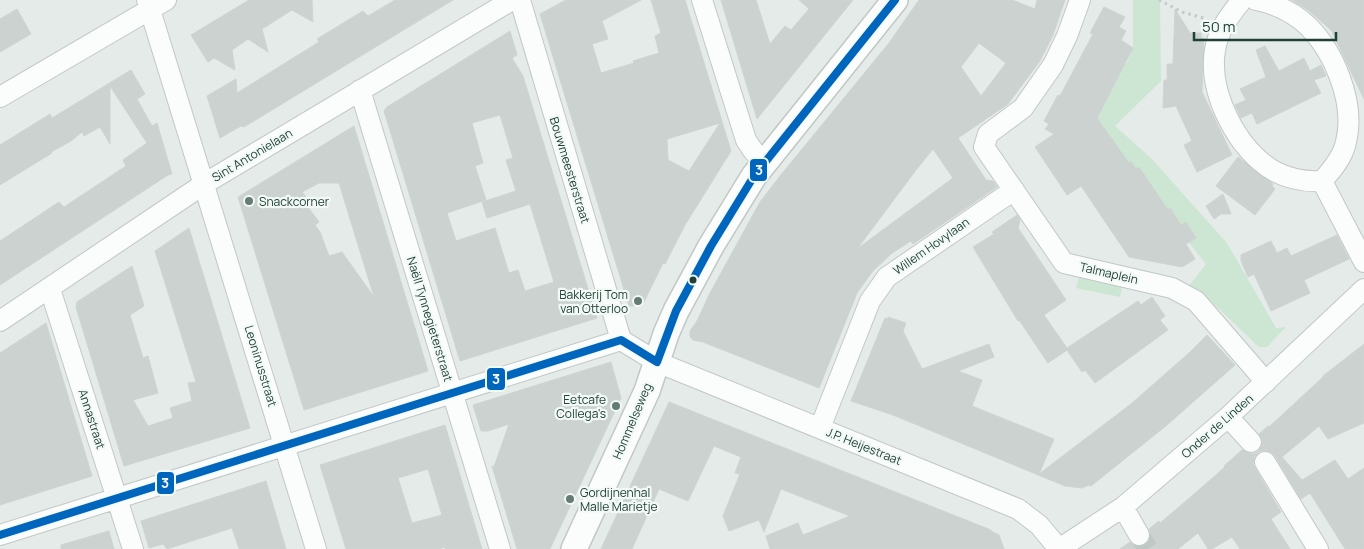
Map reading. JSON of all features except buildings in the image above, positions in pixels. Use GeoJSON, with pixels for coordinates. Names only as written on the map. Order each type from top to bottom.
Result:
{"type":"FeatureCollection","features":[{"type":"Feature","properties":{"kind":"street"},"geometry":{"type":"LineString","coordinates":[[0,97],[148,5],[166,0]]}},
{"type":"Feature","properties":{"kind":"street","name":"Sint Antonielaan"},"geometry":{"type":"LineString","coordinates":[[0,322],[204,184],[512,0]]}},
{"type":"Feature","properties":{"kind":"street","name":"Bouwmeesterstraat"},"geometry":{"type":"LineString","coordinates":[[520,0],[621,340]]}},
{"type":"Feature","properties":{"kind":"street"},"geometry":{"type":"LineString","coordinates":[[702,0],[746,140],[754,152],[767,162]]}},
{"type":"Feature","properties":{"kind":"street","name":"Hommelseweg"},"geometry":{"type":"LineString","coordinates":[[574,549],[647,391],[676,311],[711,246],[754,176],[895,0]]}},
{"type":"Feature","properties":{"kind":"street","name":"Talmaplein"},"geometry":{"type":"LineString","coordinates":[[1080,0],[1067,36],[1053,65],[1023,108],[988,134],[984,147],[1064,263],[1172,288],[1196,301],[1266,382]]}},
{"type":"Feature","properties":{"kind":"street"},"geometry":{"type":"LineString","coordinates":[[1242,0],[1227,19],[1220,32],[1215,49],[1214,70],[1217,92],[1226,115],[1258,159],[1274,171],[1308,182],[1322,181],[1342,155],[1347,141],[1347,104],[1343,85],[1319,40],[1301,20],[1282,8],[1256,0]]}},
{"type":"Feature","properties":{"kind":"street","name":"Leoninusstraat"},"geometry":{"type":"LineString","coordinates":[[148,5],[316,549]]}},
{"type":"Feature","properties":{"kind":"street","name":"Naëll Tynnegieterstraat"},"geometry":{"type":"LineString","coordinates":[[360,90],[500,549]]}},
{"type":"Feature","properties":{"kind":"street"},"geometry":{"type":"LineString","coordinates":[[1322,181],[1364,262]]}},
{"type":"Feature","properties":{"kind":"street","name":"Willem Hovylaan"},"geometry":{"type":"LineString","coordinates":[[820,428],[870,301],[887,277],[1014,190]]}},
{"type":"Feature","properties":{"kind":"street","name":"Annastraat"},"geometry":{"type":"LineString","coordinates":[[50,289],[133,549]]}},
{"type":"Feature","properties":{"kind":"street","name":"Onder de Linden"},"geometry":{"type":"LineString","coordinates":[[1059,549],[1123,507],[1228,417],[1362,294]]}},
{"type":"Feature","properties":{"kind":"street"},"geometry":{"type":"LineString","coordinates":[[0,535],[621,340]]}},
{"type":"Feature","properties":{"kind":"street","name":"J.P. Heijestraat"},"geometry":{"type":"LineString","coordinates":[[621,340],[656,362],[1018,509],[1039,525],[1059,549]]}},
{"type":"Feature","properties":{"kind":"street"},"geometry":{"type":"LineString","coordinates":[[1228,417],[1251,442]]}},
{"type":"Feature","properties":{"kind":"street"},"geometry":{"type":"LineString","coordinates":[[1264,462],[1318,549]]}},
{"type":"Feature","properties":{"kind":"street"},"geometry":{"type":"LineString","coordinates":[[1123,507],[1139,535]]}},
{"type":"Feature","properties":{"kind":"path"},"geometry":{"type":"LineString","coordinates":[[1159,0],[1182,12],[1206,18],[1220,32]]}},
{"type":"Feature","properties":{"kind":"green space"},"geometry":{"type":"Polygon","coordinates":[[[1133,0],[1160,0],[1161,81],[1115,126],[1151,158],[1227,243],[1276,328],[1286,327],[1267,347],[1259,347],[1199,290],[1189,286],[1206,264],[1182,234],[1075,127],[1128,61],[1133,47],[1133,0]]]}},
{"type":"Feature","properties":{"kind":"green space"},"geometry":{"type":"Polygon","coordinates":[[[1079,277],[1122,287],[1120,297],[1076,288],[1079,277]]]}},
{"type":"Feature","properties":{"kind":"tunnel"},"geometry":{"type":"LineString","coordinates":[[1139,535],[1148,549]]}},
{"type":"Feature","properties":{"kind":"transit line","name":"3"},"geometry":{"type":"LineString","coordinates":[[657,362],[676,311],[711,246],[754,176],[895,0]]}},
{"type":"Feature","properties":{"kind":"transit line","name":"3"},"geometry":{"type":"LineString","coordinates":[[0,535],[621,340],[657,362]]}},
{"type":"Feature","properties":{"kind":"place","name":"Snackcorner"},"geometry":{"type":"Point","coordinates":[249,201]}},
{"type":"Feature","properties":{"kind":"place","name":"Bakkerij Tom van Otterloo"},"geometry":{"type":"Point","coordinates":[638,301]}},
{"type":"Feature","properties":{"kind":"place","name":"Eetcafe Collega's"},"geometry":{"type":"Point","coordinates":[616,406]}},
{"type":"Feature","properties":{"kind":"place","name":"Gordijnenhal Malle Marietje"},"geometry":{"type":"Point","coordinates":[570,499]}}]}
